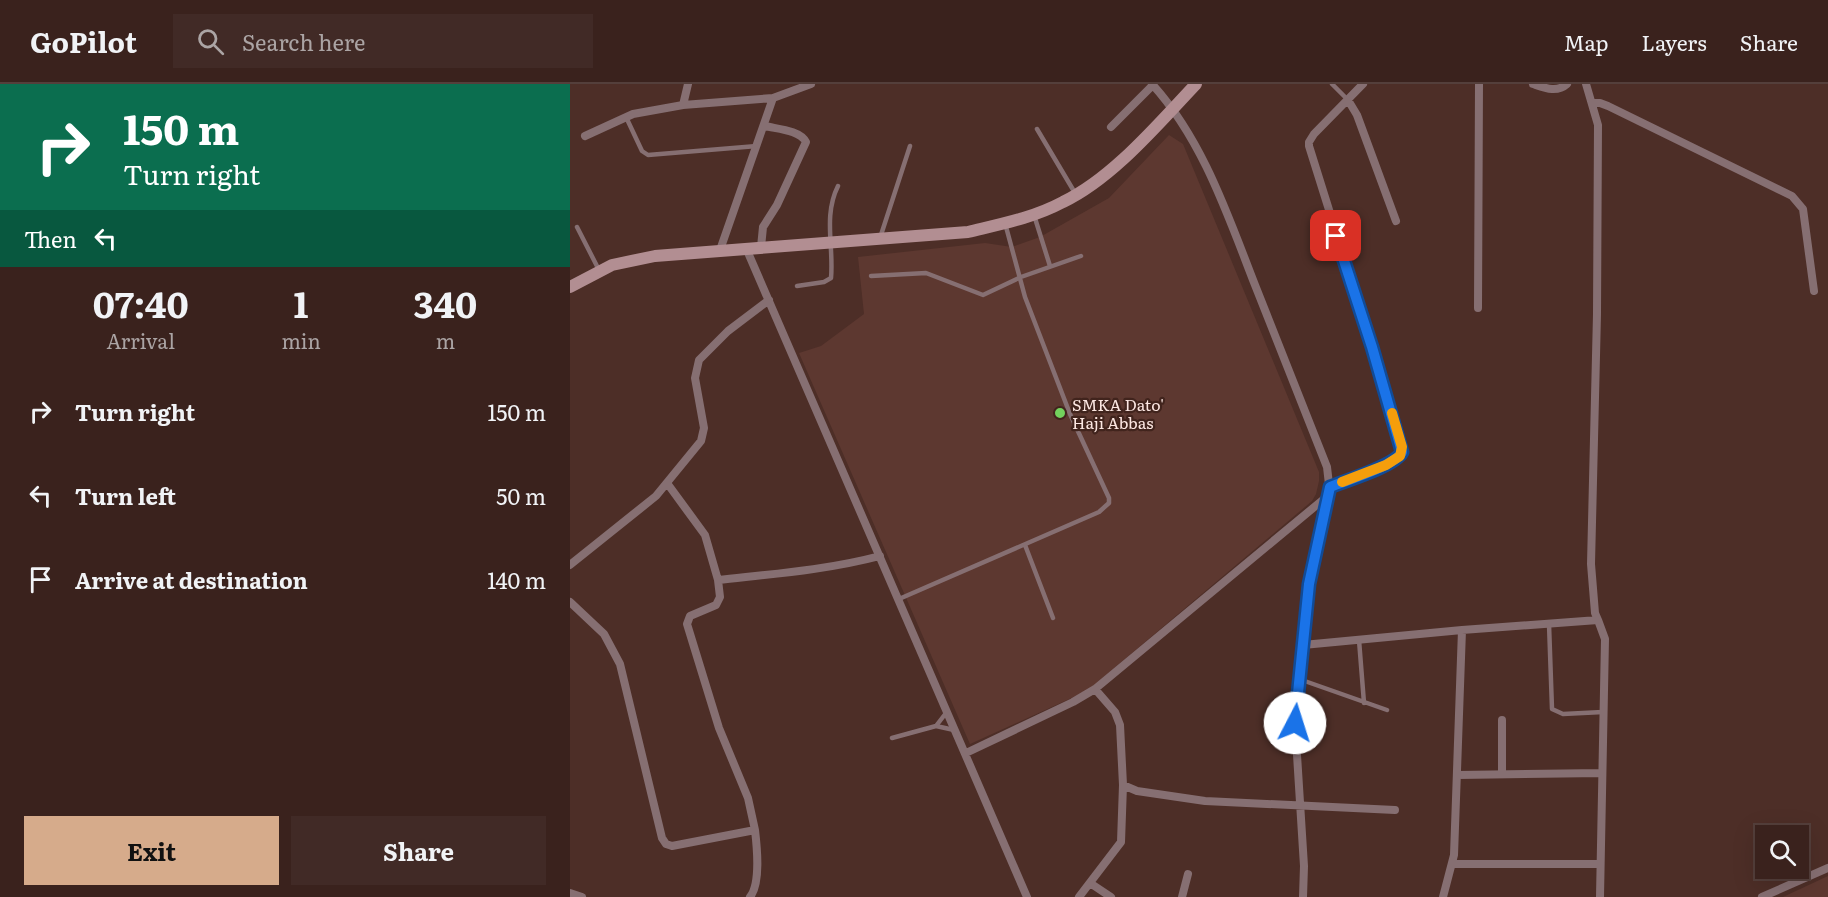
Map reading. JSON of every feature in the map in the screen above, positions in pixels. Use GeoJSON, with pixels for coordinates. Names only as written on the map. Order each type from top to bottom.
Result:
{"type":"FeatureCollection","features":[{"type":"Feature","properties":{"kind":"street"},"geometry":{"type":"LineString","coordinates":[[683,105],[688,84]]}},
{"type":"Feature","properties":{"kind":"street"},"geometry":{"type":"LineString","coordinates":[[585,136],[633,114],[683,105],[773,98],[811,84]]}},
{"type":"Feature","properties":{"kind":"street"},"geometry":{"type":"LineString","coordinates":[[570,287],[599,270],[632,259],[720,250],[968,232],[1034,215],[1076,195],[1102,178],[1196,84]]}},
{"type":"Feature","properties":{"kind":"street"},"geometry":{"type":"LineString","coordinates":[[966,753],[1073,702],[1095,689],[1330,490],[1386,465],[1397,459],[1402,452],[1372,347],[1309,146],[1314,134],[1363,84]]}},
{"type":"Feature","properties":{"kind":"street"},"geometry":{"type":"LineString","coordinates":[[1478,308],[1479,84]]}},
{"type":"Feature","properties":{"kind":"street"},"geometry":{"type":"LineString","coordinates":[[1533,84],[1551,90],[1567,84]]}},
{"type":"Feature","properties":{"kind":"street"},"geometry":{"type":"LineString","coordinates":[[1586,84],[1598,125],[1597,314],[1591,564],[1595,613],[1605,639],[1600,897]]}},
{"type":"Feature","properties":{"kind":"street"},"geometry":{"type":"LineString","coordinates":[[1111,127],[1152,85],[1173,109],[1188,133],[1224,206],[1327,467],[1330,490],[1309,584],[1294,734],[1304,866],[1303,897]]}},
{"type":"Feature","properties":{"kind":"street"},"geometry":{"type":"LineString","coordinates":[[720,250],[773,98]]}},
{"type":"Feature","properties":{"kind":"street"},"geometry":{"type":"LineString","coordinates":[[1348,100],[1358,115],[1396,221]]}},
{"type":"Feature","properties":{"kind":"street"},"geometry":{"type":"LineString","coordinates":[[1592,103],[1608,106],[1792,196],[1803,209],[1814,291]]}},
{"type":"Feature","properties":{"kind":"street"},"geometry":{"type":"LineString","coordinates":[[761,247],[763,227],[777,206],[806,142],[797,134],[765,126]]}},
{"type":"Feature","properties":{"kind":"street"},"geometry":{"type":"LineString","coordinates":[[746,248],[948,710],[1027,897]]}},
{"type":"Feature","properties":{"kind":"street"},"geometry":{"type":"LineString","coordinates":[[570,565],[656,496],[703,436],[704,428],[695,378],[699,360],[728,330],[769,300]]}},
{"type":"Feature","properties":{"kind":"street"},"geometry":{"type":"LineString","coordinates":[[667,483],[705,534],[718,580],[720,597],[718,601],[711,607],[690,616],[687,624],[719,728],[748,798],[755,830],[757,866],[754,892],[750,897]]}},
{"type":"Feature","properties":{"kind":"street"},"geometry":{"type":"LineString","coordinates":[[718,580],[818,569],[880,556]]}},
{"type":"Feature","properties":{"kind":"street"},"geometry":{"type":"LineString","coordinates":[[570,602],[604,634],[620,664],[662,838],[666,844],[672,846],[755,830]]}},
{"type":"Feature","properties":{"kind":"street"},"geometry":{"type":"LineString","coordinates":[[1303,645],[1598,620]]}},
{"type":"Feature","properties":{"kind":"street"},"geometry":{"type":"LineString","coordinates":[[1443,897],[1455,855],[1462,630]]}},
{"type":"Feature","properties":{"kind":"street"},"geometry":{"type":"LineString","coordinates":[[1079,897],[1121,842],[1123,784],[1119,720],[1095,689]]}},
{"type":"Feature","properties":{"kind":"street"},"geometry":{"type":"LineString","coordinates":[[1502,720],[1502,773]]}},
{"type":"Feature","properties":{"kind":"street"},"geometry":{"type":"LineString","coordinates":[[1458,775],[1602,772]]}},
{"type":"Feature","properties":{"kind":"street"},"geometry":{"type":"LineString","coordinates":[[1123,784],[1137,791],[1204,801],[1395,810]]}},
{"type":"Feature","properties":{"kind":"street"},"geometry":{"type":"LineString","coordinates":[[1452,864],[1600,864]]}},
{"type":"Feature","properties":{"kind":"street"},"geometry":{"type":"LineString","coordinates":[[1762,897],[1828,868]]}},
{"type":"Feature","properties":{"kind":"street"},"geometry":{"type":"LineString","coordinates":[[1182,897],[1188,874]]}},
{"type":"Feature","properties":{"kind":"street"},"geometry":{"type":"LineString","coordinates":[[1090,883],[1111,897]]}},
{"type":"Feature","properties":{"kind":"street"},"geometry":{"type":"LineString","coordinates":[[570,893],[582,897]]}},
{"type":"Feature","properties":{"kind":"lane"},"geometry":{"type":"LineString","coordinates":[[1332,84],[1348,100]]}},
{"type":"Feature","properties":{"kind":"lane"},"geometry":{"type":"LineString","coordinates":[[626,117],[642,151],[648,155],[757,146]]}},
{"type":"Feature","properties":{"kind":"lane"},"geometry":{"type":"LineString","coordinates":[[1037,129],[1076,195]]}},
{"type":"Feature","properties":{"kind":"lane"},"geometry":{"type":"LineString","coordinates":[[880,238],[910,146]]}},
{"type":"Feature","properties":{"kind":"lane"},"geometry":{"type":"LineString","coordinates":[[797,286],[824,282],[831,278],[830,205],[838,186]]}},
{"type":"Feature","properties":{"kind":"lane"},"geometry":{"type":"LineString","coordinates":[[1034,215],[1050,266]]}},
{"type":"Feature","properties":{"kind":"lane"},"geometry":{"type":"LineString","coordinates":[[899,599],[1107,507],[1109,498],[1070,414],[1025,297],[1005,223]]}},
{"type":"Feature","properties":{"kind":"lane"},"geometry":{"type":"LineString","coordinates":[[577,227],[599,270]]}},
{"type":"Feature","properties":{"kind":"lane"},"geometry":{"type":"LineString","coordinates":[[871,276],[926,273],[983,295],[1021,277],[1081,256]]}},
{"type":"Feature","properties":{"kind":"lane"},"geometry":{"type":"LineString","coordinates":[[1024,545],[1053,618]]}},
{"type":"Feature","properties":{"kind":"lane"},"geometry":{"type":"LineString","coordinates":[[1550,623],[1552,709],[1563,714],[1603,712]]}},
{"type":"Feature","properties":{"kind":"lane"},"geometry":{"type":"LineString","coordinates":[[1359,640],[1364,703]]}},
{"type":"Feature","properties":{"kind":"lane"},"geometry":{"type":"LineString","coordinates":[[1299,679],[1387,710]]}},
{"type":"Feature","properties":{"kind":"lane"},"geometry":{"type":"LineString","coordinates":[[936,726],[948,710]]}},
{"type":"Feature","properties":{"kind":"lane"},"geometry":{"type":"LineString","coordinates":[[892,738],[936,726],[957,731]]}},
{"type":"Feature","properties":{"kind":"shaded area","name":"SMKA Dato' Haji Abbas"},"geometry":{"type":"Polygon","coordinates":[[[1169,135],[1183,144],[1319,472],[1316,494],[1312,501],[1087,691],[970,744],[799,353],[821,346],[864,314],[858,257],[985,243],[1012,247],[1040,237],[1109,198],[1169,135]]]}},
{"type":"Feature","properties":{"kind":"shaded area"},"geometry":{"type":"Polygon","coordinates":[[[1828,876],[1828,897],[1783,897],[1828,876]]]}},
{"type":"Feature","properties":{"kind":"slow traffic"},"geometry":{"type":"LineString","coordinates":[[1342,482],[1386,465],[1400,456],[1402,447],[1392,413]]}},
{"type":"Feature","properties":{"kind":"place","name":"SMKA Dato' Haji Abbas"},"geometry":{"type":"Point","coordinates":[1060,413]}},
{"type":"Feature","properties":{"kind":"route"},"geometry":{"type":"LineString","coordinates":[[1295,723],[1309,584],[1330,487],[1386,465],[1397,459],[1402,452],[1372,347],[1336,236]]}}]}
